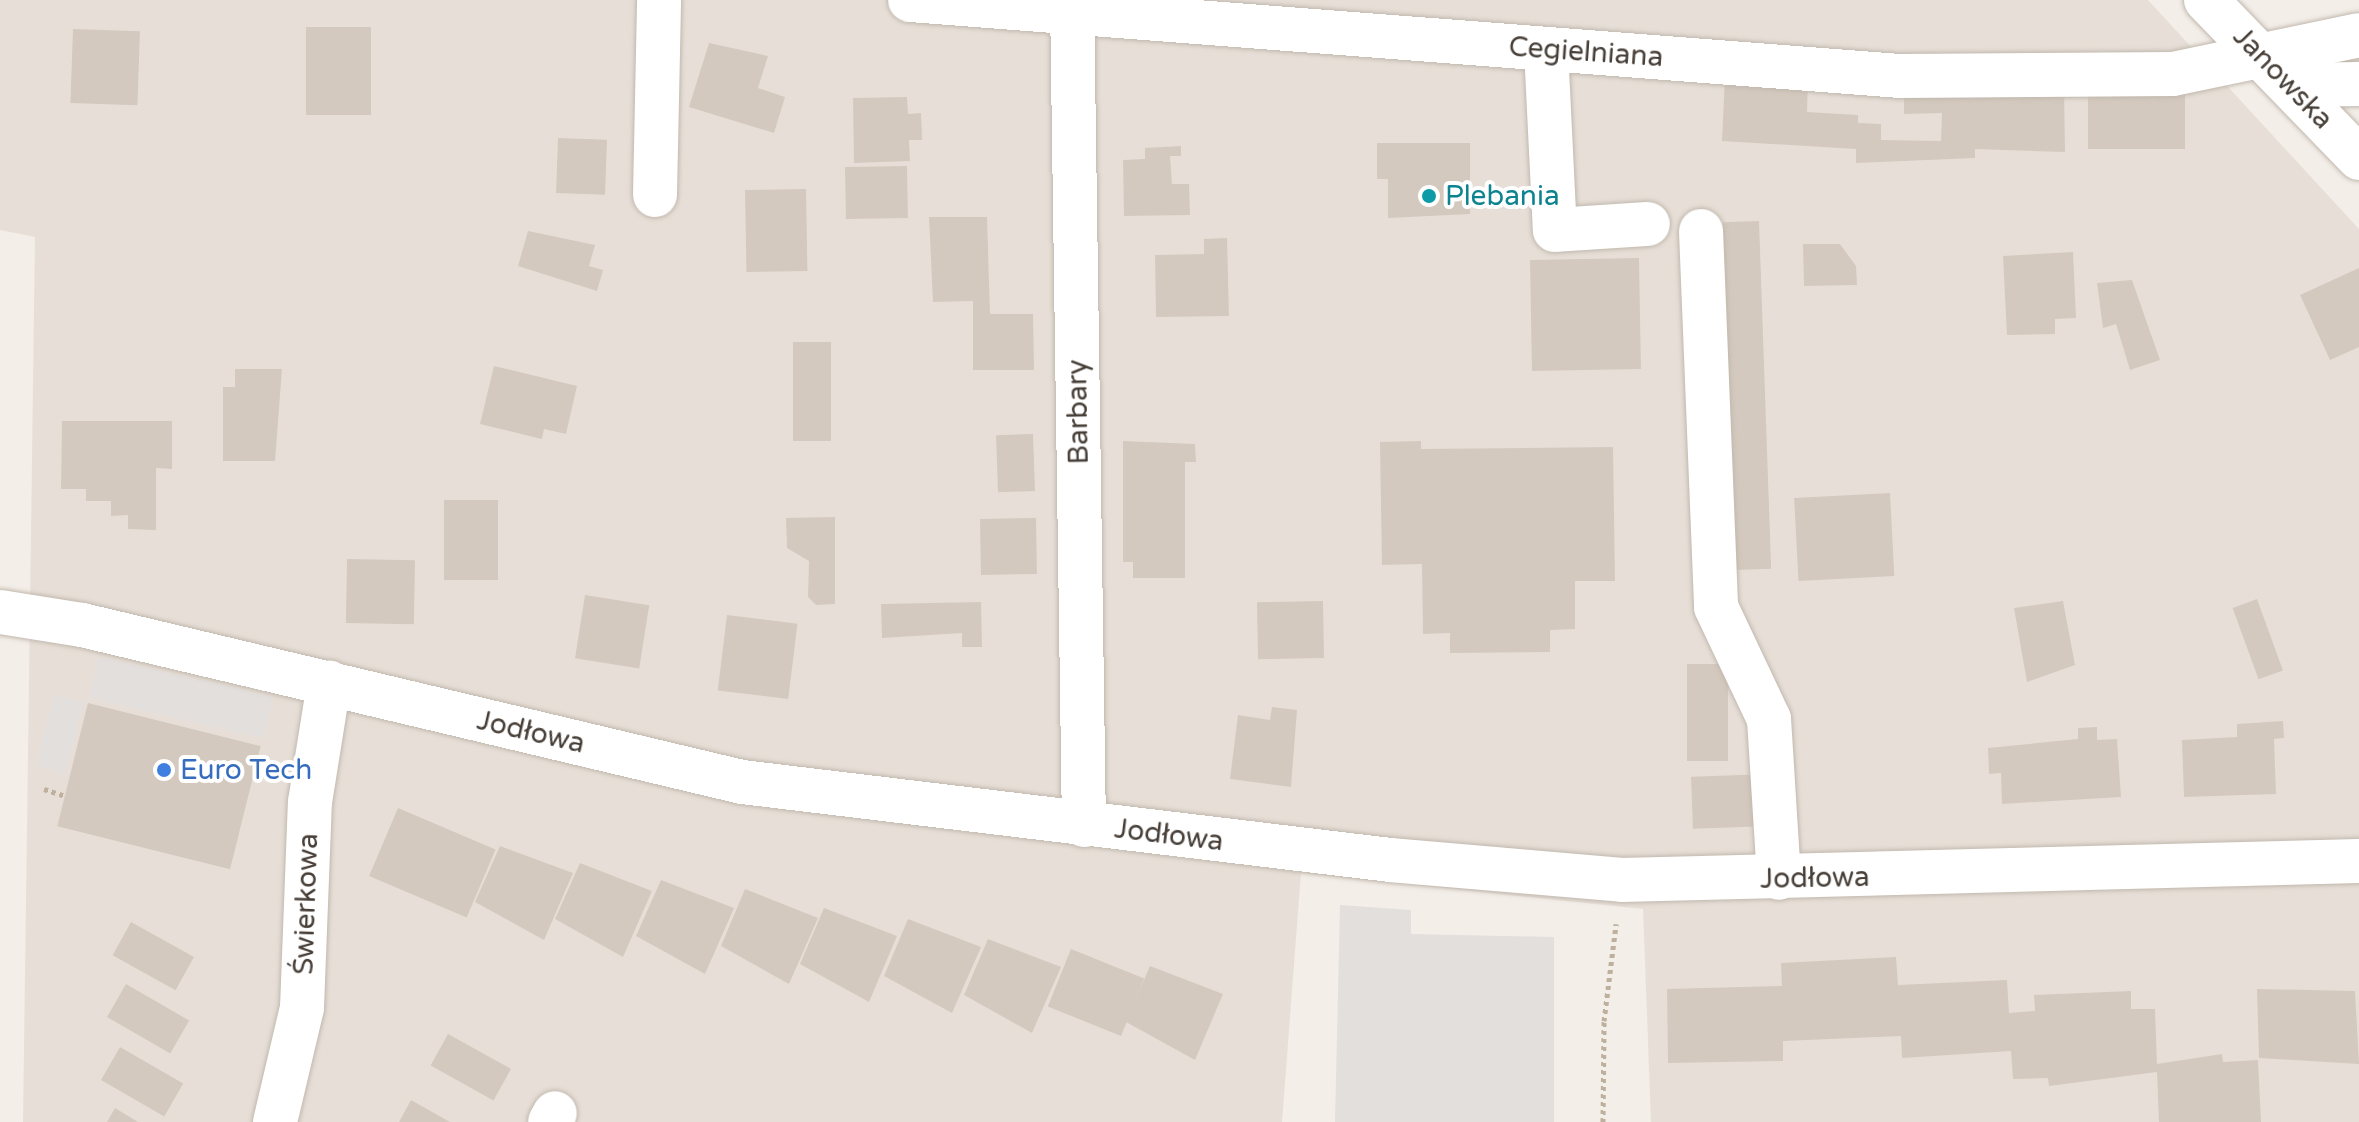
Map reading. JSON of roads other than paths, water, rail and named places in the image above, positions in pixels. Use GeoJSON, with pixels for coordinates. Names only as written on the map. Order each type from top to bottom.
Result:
{"type":"FeatureCollection","features":[{"type":"Feature","properties":{"kind":"street"},"geometry":{"type":"LineString","coordinates":[[655,195],[659,0]]}},
{"type":"Feature","properties":{"kind":"street","name":"Cegielniana"},"geometry":{"type":"LineString","coordinates":[[910,0],[1072,7],[1546,49],[1900,76],[2276,70]]}},
{"type":"Feature","properties":{"kind":"street","name":"Janowska"},"geometry":{"type":"LineString","coordinates":[[2206,0],[2359,158]]}},
{"type":"Feature","properties":{"kind":"street","name":"Barbary"},"geometry":{"type":"LineString","coordinates":[[1072,7],[1084,825]]}},
{"type":"Feature","properties":{"kind":"street"},"geometry":{"type":"LineString","coordinates":[[2276,70],[2359,35]]}},
{"type":"Feature","properties":{"kind":"street"},"geometry":{"type":"LineString","coordinates":[[1546,49],[1555,230],[1648,224]]}},
{"type":"Feature","properties":{"kind":"street"},"geometry":{"type":"LineString","coordinates":[[2276,70],[2359,84]]}},
{"type":"Feature","properties":{"kind":"street"},"geometry":{"type":"LineString","coordinates":[[1701,231],[1716,607],[1769,719],[1779,878]]}},
{"type":"Feature","properties":{"kind":"street","name":"Jodłowa"},"geometry":{"type":"LineString","coordinates":[[0,612],[329,683],[742,782],[1084,825],[1622,880],[2359,861]]}},
{"type":"Feature","properties":{"kind":"street","name":"Świerkowa"},"geometry":{"type":"LineString","coordinates":[[275,1122],[300,1023],[310,802],[329,683]]}},
{"type":"Feature","properties":{"kind":"place","name":"Plebania"},"geometry":{"type":"Point","coordinates":[1429,196]}},
{"type":"Feature","properties":{"kind":"place","name":"Euro Tech"},"geometry":{"type":"Point","coordinates":[164,770]}}]}
